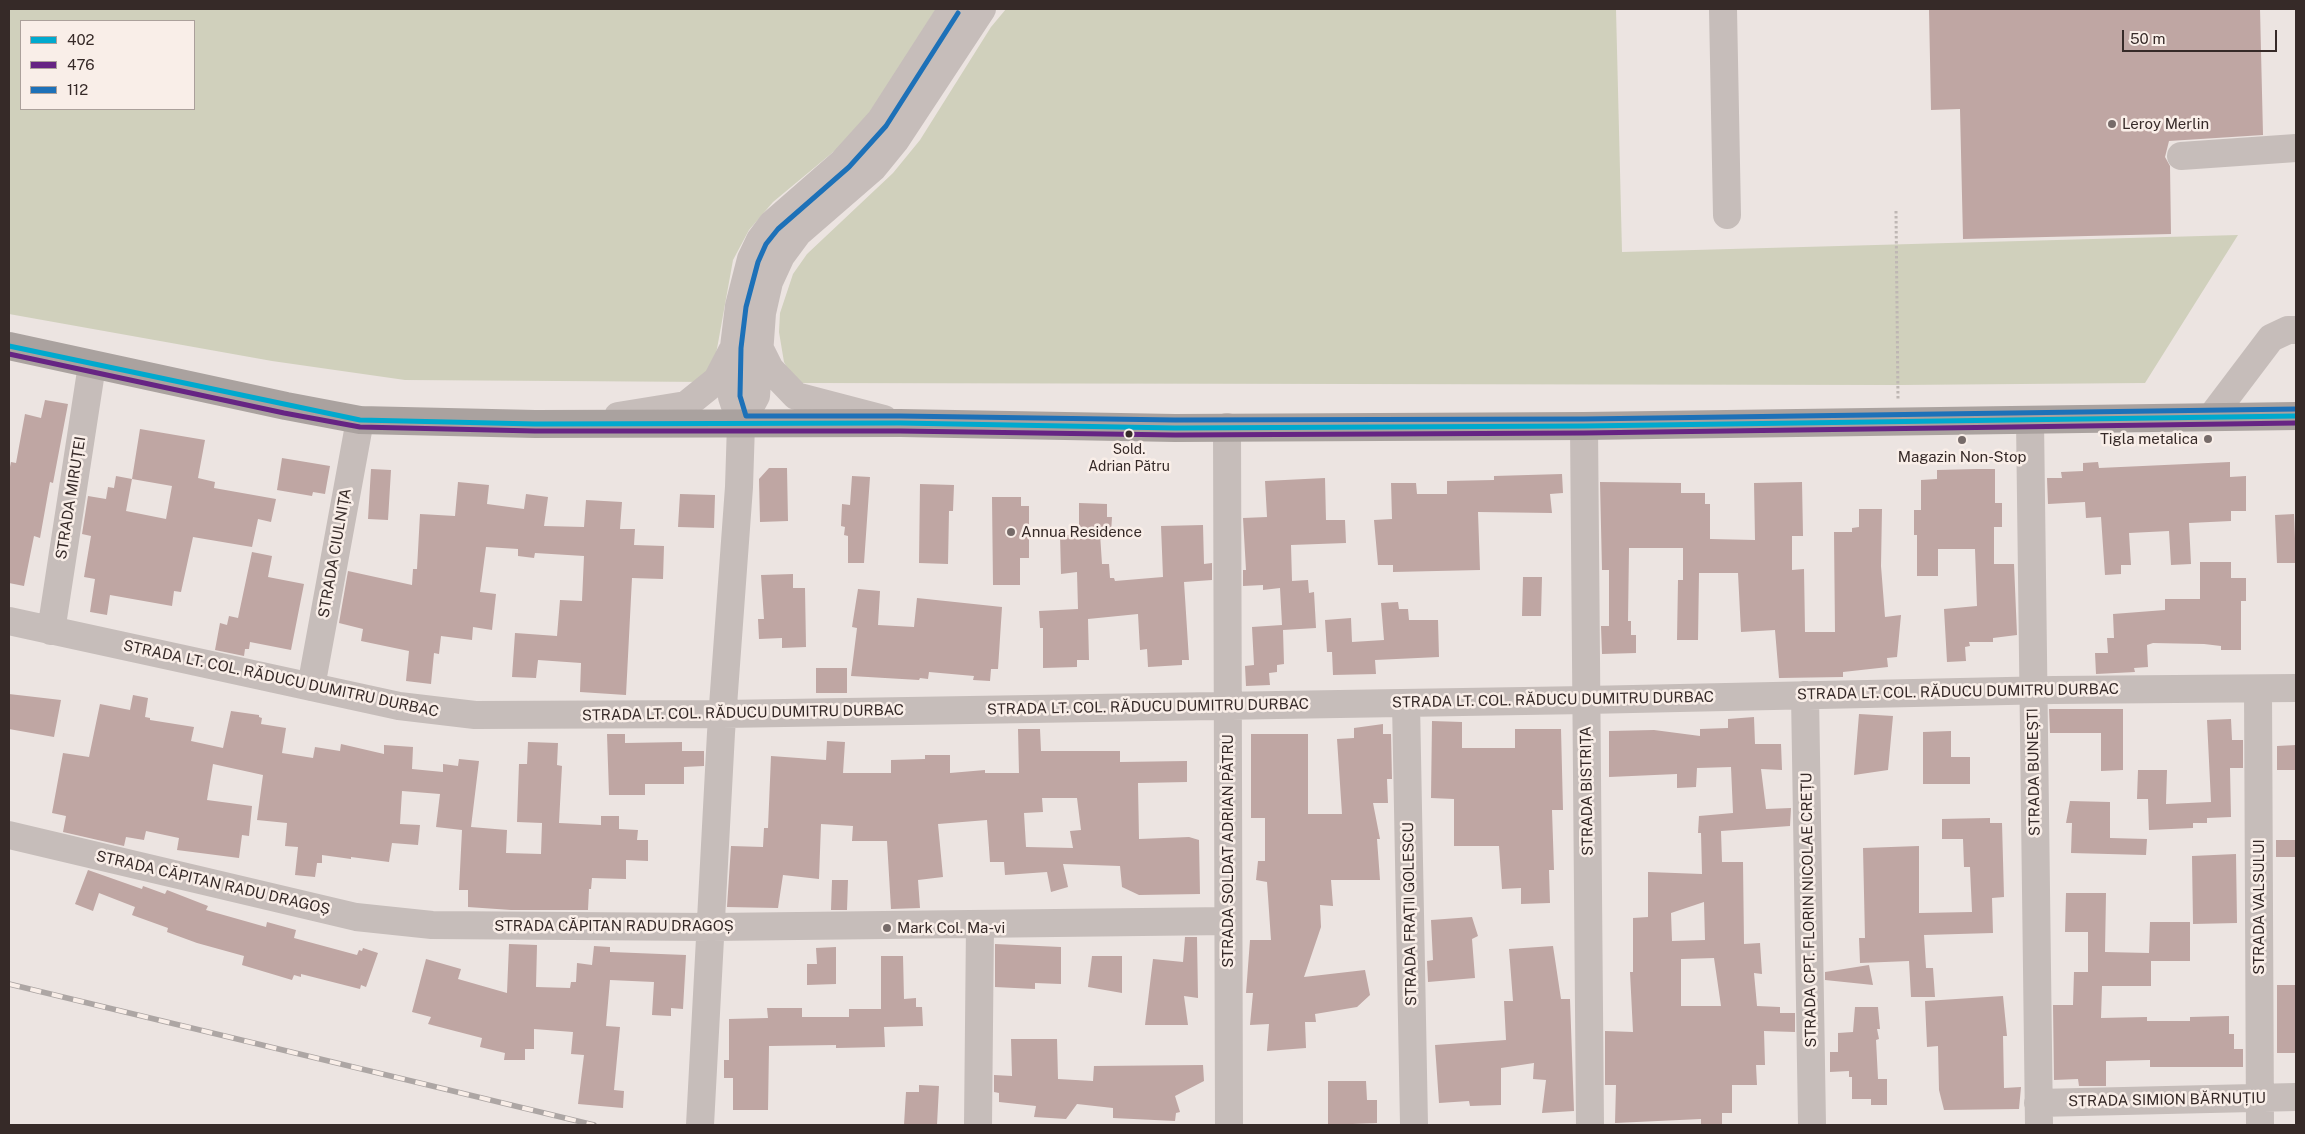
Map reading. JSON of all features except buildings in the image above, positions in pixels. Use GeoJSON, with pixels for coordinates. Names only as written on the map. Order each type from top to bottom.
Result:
{"type":"FeatureCollection","features":[{"type":"Feature","properties":{"kind":"main road"},"geometry":{"type":"LineString","coordinates":[[9,346],[257,400],[360,420],[565,424],[900,423],[1227,427],[1584,426],[2296,416]]}},
{"type":"Feature","properties":{"kind":"street"},"geometry":{"type":"LineString","coordinates":[[700,1125],[723,714],[739,487],[741,424],[756,396],[739,306],[751,259],[760,240],[772,224],[844,162],[880,121],[952,9]]}},
{"type":"Feature","properties":{"kind":"street"},"geometry":{"type":"LineString","coordinates":[[565,424],[686,405],[716,380],[746,347],[762,313],[769,282],[781,256],[798,233],[873,168],[895,141],[982,9]]}},
{"type":"Feature","properties":{"kind":"street"},"geometry":{"type":"LineString","coordinates":[[1723,9],[1727,215]]}},
{"type":"Feature","properties":{"kind":"street"},"geometry":{"type":"LineString","coordinates":[[2180,156],[2296,148]]}},
{"type":"Feature","properties":{"kind":"street"},"geometry":{"type":"LineString","coordinates":[[2212,416],[2271,338],[2288,330],[2296,330]]}},
{"type":"Feature","properties":{"kind":"street"},"geometry":{"type":"LineString","coordinates":[[746,347],[796,396],[900,423]]}},
{"type":"Feature","properties":{"kind":"street","name":"STRADA MIRUȚEI"},"geometry":{"type":"LineString","coordinates":[[51,631],[92,365]]}},
{"type":"Feature","properties":{"kind":"street","name":"STRADA CIULNIȚA"},"geometry":{"type":"LineString","coordinates":[[311,687],[360,420]]}},
{"type":"Feature","properties":{"kind":"street","name":"STRADA BUNEȘTI"},"geometry":{"type":"LineString","coordinates":[[2030,420],[2039,1114]]}},
{"type":"Feature","properties":{"kind":"street","name":"STRADA BISTRIȚA"},"geometry":{"type":"LineString","coordinates":[[1584,426],[1590,1125]]}},
{"type":"Feature","properties":{"kind":"street","name":"STRADA SOLDAT ADRIAN PĂTRU"},"geometry":{"type":"LineString","coordinates":[[1227,427],[1229,1125]]}},
{"type":"Feature","properties":{"kind":"street","name":"STRADA LT. COL. RĂDUCU DUMITRU DURBAC"},"geometry":{"type":"LineString","coordinates":[[9,622],[399,706],[475,715],[723,714],[2296,688]]}},
{"type":"Feature","properties":{"kind":"street","name":"STRADA VALSULUI"},"geometry":{"type":"LineString","coordinates":[[2258,689],[2260,1125]]}},
{"type":"Feature","properties":{"kind":"street","name":"STRADA CPT. FLORIN NICOLAE CREȚU"},"geometry":{"type":"LineString","coordinates":[[1805,695],[1812,1125]]}},
{"type":"Feature","properties":{"kind":"street","name":"STRADA FRAȚII GOLESCU"},"geometry":{"type":"LineString","coordinates":[[1406,703],[1414,1125]]}},
{"type":"Feature","properties":{"kind":"street","name":"STRADA CĂPITAN RADU DRAGOȘ"},"geometry":{"type":"LineString","coordinates":[[9,835],[356,917],[432,925],[712,927],[1228,921]]}},
{"type":"Feature","properties":{"kind":"street"},"geometry":{"type":"LineString","coordinates":[[978,1125],[980,924]]}},
{"type":"Feature","properties":{"kind":"street","name":"STRADA SIMION BĂRNUȚIU"},"geometry":{"type":"LineString","coordinates":[[2039,1114],[2296,1097]]}},
{"type":"Feature","properties":{"kind":"path"},"geometry":{"type":"LineString","coordinates":[[1896,211],[1898,422]]}},
{"type":"Feature","properties":{"kind":"green space"},"geometry":{"type":"Polygon","coordinates":[[[9,9],[936,9],[868,116],[838,148],[773,202],[749,230],[733,260],[711,382],[405,380],[272,361],[9,314],[9,9]]]}},
{"type":"Feature","properties":{"kind":"green space"},"geometry":{"type":"Polygon","coordinates":[[[1006,9],[1616,9],[1622,252],[2238,235],[2145,383],[1898,385],[801,383],[791,375],[784,362],[779,332],[780,313],[793,274],[807,254],[893,173],[920,140],[991,27],[1006,9]]]}},
{"type":"Feature","properties":{"kind":"railway"},"geometry":{"type":"LineString","coordinates":[[9,984],[594,1125]]}},
{"type":"Feature","properties":{"kind":"transit line","name":"112"},"geometry":{"type":"LineString","coordinates":[[958,13],[886,126],[849,167],[778,229],[766,244],[758,262],[746,307],[741,348],[740,396],[746,416],[1175,420],[1584,419],[2296,409]]}},
{"type":"Feature","properties":{"kind":"transit line","name":"402"},"geometry":{"type":"LineString","coordinates":[[9,346],[360,420],[535,424],[900,423],[1175,428],[1584,426],[2296,416]]}},
{"type":"Feature","properties":{"kind":"transit line","name":"476"},"geometry":{"type":"LineString","coordinates":[[9,354],[284,413],[360,427],[535,431],[900,431],[1175,435],[1584,433],[2296,423]]}},
{"type":"Feature","properties":{"kind":"place","name":"Leroy Merlin"},"geometry":{"type":"Point","coordinates":[2112,124]}},
{"type":"Feature","properties":{"kind":"place","name":"Sold. Adrian Pătru"},"geometry":{"type":"Point","coordinates":[1129,434]}},
{"type":"Feature","properties":{"kind":"place","name":"Tigla metalica"},"geometry":{"type":"Point","coordinates":[2208,439]}},
{"type":"Feature","properties":{"kind":"place","name":"Magazin Non-Stop"},"geometry":{"type":"Point","coordinates":[1962,440]}},
{"type":"Feature","properties":{"kind":"place","name":"Annua Residence"},"geometry":{"type":"Point","coordinates":[1011,532]}},
{"type":"Feature","properties":{"kind":"place","name":"Mark Col. Ma-vi"},"geometry":{"type":"Point","coordinates":[887,928]}}]}
